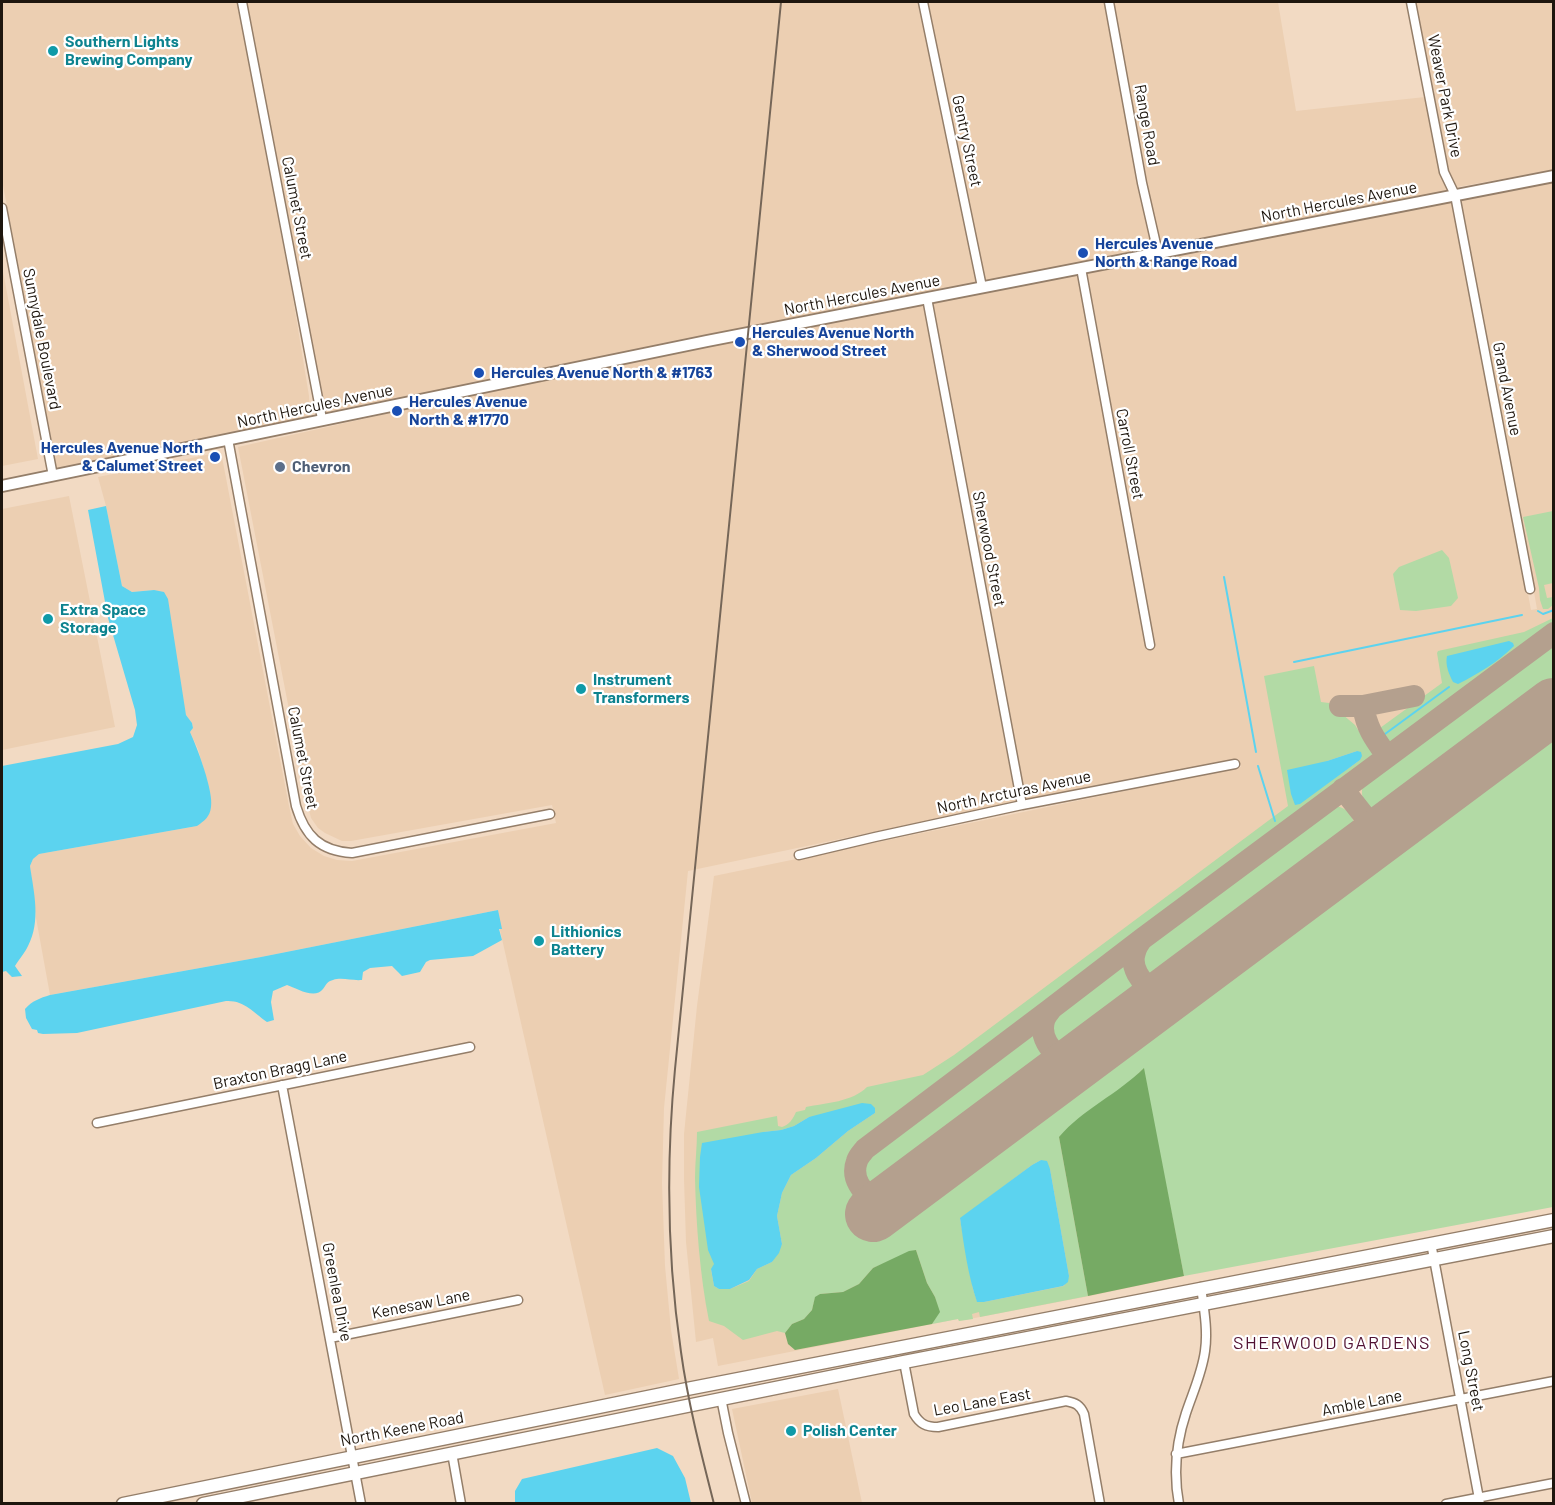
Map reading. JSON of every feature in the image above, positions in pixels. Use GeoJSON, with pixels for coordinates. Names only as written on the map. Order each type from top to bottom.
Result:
{"type":"FeatureCollection","features":[{"type":"Feature","properties":{"kind":"main road"},"geometry":{"type":"LineString","coordinates":[[1431,1243],[1554,1220]]}},
{"type":"Feature","properties":{"kind":"main road"},"geometry":{"type":"LineString","coordinates":[[1434,1259],[1554,1236]]}},
{"type":"Feature","properties":{"kind":"main road","name":"North Keene Road"},"geometry":{"type":"LineString","coordinates":[[123,1503],[687,1389],[1431,1243]]}},
{"type":"Feature","properties":{"kind":"main road","name":"North Keene Road"},"geometry":{"type":"LineString","coordinates":[[203,1503],[259,1496],[355,1472],[690,1404],[1434,1259]]}},
{"type":"Feature","properties":{"kind":"street","name":"Calumet Street"},"geometry":{"type":"LineString","coordinates":[[242,2],[322,419]]}},
{"type":"Feature","properties":{"kind":"street","name":"Gentry Street"},"geometry":{"type":"LineString","coordinates":[[923,2],[982,287]]}},
{"type":"Feature","properties":{"kind":"street","name":"Range Road"},"geometry":{"type":"LineString","coordinates":[[1109,2],[1142,183],[1158,253]]}},
{"type":"Feature","properties":{"kind":"street","name":"Weaver Park Drive"},"geometry":{"type":"LineString","coordinates":[[1411,2],[1444,172],[1455,195]]}},
{"type":"Feature","properties":{"kind":"street","name":"North Hercules Avenue"},"geometry":{"type":"LineString","coordinates":[[2,486],[666,349],[1554,176]]}},
{"type":"Feature","properties":{"kind":"street","name":"Grand Avenue"},"geometry":{"type":"LineString","coordinates":[[1455,195],[1530,589]]}},
{"type":"Feature","properties":{"kind":"street","name":"Sunnydale Boulevard"},"geometry":{"type":"LineString","coordinates":[[2,208],[53,476]]}},
{"type":"Feature","properties":{"kind":"street","name":"Carroll Street"},"geometry":{"type":"LineString","coordinates":[[1081,268],[1150,645]]}},
{"type":"Feature","properties":{"kind":"street","name":"Sherwood Street"},"geometry":{"type":"LineString","coordinates":[[927,298],[1022,805]]}},
{"type":"Feature","properties":{"kind":"street","name":"Calumet Street"},"geometry":{"type":"LineString","coordinates":[[228,439],[296,806],[308,833],[318,843],[329,849],[352,853],[550,814]]}},
{"type":"Feature","properties":{"kind":"street","name":"North Arcturas Avenue"},"geometry":{"type":"LineString","coordinates":[[799,855],[1022,805],[1235,764]]}},
{"type":"Feature","properties":{"kind":"street","name":"Braxton Bragg Lane"},"geometry":{"type":"LineString","coordinates":[[97,1123],[470,1047]]}},
{"type":"Feature","properties":{"kind":"street","name":"Greenlea Drive"},"geometry":{"type":"LineString","coordinates":[[282,1085],[361,1503]]}},
{"type":"Feature","properties":{"kind":"street","name":"Long Street"},"geometry":{"type":"LineString","coordinates":[[1431,1243],[1480,1500]]}},
{"type":"Feature","properties":{"kind":"street"},"geometry":{"type":"LineString","coordinates":[[1179,1503],[1175,1481],[1176,1454],[1206,1349],[1201,1287]]}},
{"type":"Feature","properties":{"kind":"street","name":"Kenesaw Lane"},"geometry":{"type":"LineString","coordinates":[[330,1338],[518,1300]]}},
{"type":"Feature","properties":{"kind":"street","name":"Leo Lane East"},"geometry":{"type":"LineString","coordinates":[[904,1362],[915,1414],[918,1420],[930,1427],[1066,1401],[1077,1404],[1084,1414],[1100,1503]]}},
{"type":"Feature","properties":{"kind":"street","name":"Amble Lane"},"geometry":{"type":"LineString","coordinates":[[1176,1454],[1554,1381]]}},
{"type":"Feature","properties":{"kind":"street"},"geometry":{"type":"LineString","coordinates":[[721,1398],[746,1503]]}},
{"type":"Feature","properties":{"kind":"street"},"geometry":{"type":"LineString","coordinates":[[452,1453],[461,1503]]}},
{"type":"Feature","properties":{"kind":"street"},"geometry":{"type":"LineString","coordinates":[[1446,1503],[1480,1500],[1554,1483]]}},
{"type":"Feature","properties":{"kind":"shaded area"},"geometry":{"type":"Polygon","coordinates":[[[2,2],[237,2],[290,280],[309,396],[310,418],[57,470],[2,180],[2,2]]]}},
{"type":"Feature","properties":{"kind":"shaded area"},"geometry":{"type":"Polygon","coordinates":[[[247,2],[918,2],[976,283],[845,307],[845,310],[326,414],[247,2]]]}},
{"type":"Feature","properties":{"kind":"shaded area"},"geometry":{"type":"Polygon","coordinates":[[[928,2],[1104,2],[1137,184],[1152,249],[985,281],[928,2]]]}},
{"type":"Feature","properties":{"kind":"shaded area"},"geometry":{"type":"Polygon","coordinates":[[[1114,2],[1278,2],[1296,111],[1425,97],[1439,173],[1448,192],[1162,248],[1146,182],[1114,2]]]}},
{"type":"Feature","properties":{"kind":"shaded area"},"geometry":{"type":"Polygon","coordinates":[[[1416,2],[1553,2],[1553,170],[1457,187],[1449,171],[1416,2]]]}},
{"type":"Feature","properties":{"kind":"shaded area"},"geometry":{"type":"Polygon","coordinates":[[[1553,180],[1553,774],[1144,1068],[1184,1276],[718,1366],[713,1338],[696,1342],[686,1242],[684,1179],[684,1134],[697,1006],[714,876],[1241,767],[1239,759],[1026,800],[932,302],[1077,273],[1146,650],[1155,649],[1087,271],[1451,200],[1526,594],[1528,594],[1531,610],[1537,609],[1460,198],[1553,180]]]}},
{"type":"Feature","properties":{"kind":"shaded area"},"geometry":{"type":"Polygon","coordinates":[[[2,266],[38,459],[2,466],[2,266]]]}},
{"type":"Feature","properties":{"kind":"shaded area"},"geometry":{"type":"Polygon","coordinates":[[[923,303],[1016,802],[688,871],[664,1108],[662,1183],[665,1266],[671,1330],[679,1379],[605,1395],[500,930],[498,910],[261,957],[50,995],[36,918],[30,866],[33,859],[39,854],[197,826],[211,806],[210,792],[198,749],[190,732],[193,728],[192,723],[186,715],[154,590],[132,592],[122,586],[98,477],[221,452],[293,824],[311,848],[324,856],[352,861],[556,823],[552,805],[351,841],[342,841],[318,828],[311,818],[307,802],[238,447],[519,384],[923,303]]]}},
{"type":"Feature","properties":{"kind":"shaded area"},"geometry":{"type":"Polygon","coordinates":[[[69,496],[115,727],[2,750],[2,509],[69,496]]]}},
{"type":"Feature","properties":{"kind":"shaded area"},"geometry":{"type":"Polygon","coordinates":[[[838,1389],[862,1503],[752,1503],[732,1409],[838,1389]]]}},
{"type":"Feature","properties":{"kind":"green space"},"geometry":{"type":"Polygon","coordinates":[[[1553,511],[1553,583],[1544,585],[1547,598],[1553,597],[1553,605],[1548,609],[1543,609],[1523,517],[1553,511]]]}},
{"type":"Feature","properties":{"kind":"green space"},"geometry":{"type":"Polygon","coordinates":[[[1442,550],[1449,558],[1458,598],[1451,606],[1416,611],[1400,610],[1393,574],[1399,567],[1442,550]]]}},
{"type":"Feature","properties":{"kind":"green space"},"geometry":{"type":"Polygon","coordinates":[[[1553,618],[1553,625],[1398,741],[1384,740],[1378,732],[1380,728],[1442,683],[1438,651],[1524,632],[1553,618]]]}},
{"type":"Feature","properties":{"kind":"green space"},"geometry":{"type":"Polygon","coordinates":[[[1553,640],[1553,687],[1390,810],[1376,810],[1366,804],[1362,795],[1364,781],[1553,640]]]}},
{"type":"Feature","properties":{"kind":"green space"},"geometry":{"type":"Polygon","coordinates":[[[1314,666],[1321,702],[1329,703],[1355,725],[1372,745],[1374,751],[1372,759],[858,1147],[849,1164],[850,1181],[854,1189],[881,1227],[1553,723],[1553,1207],[1184,1276],[1143,1069],[1059,1137],[1088,1296],[980,1317],[979,1312],[972,1314],[973,1319],[959,1321],[958,1319],[932,1324],[939,1312],[916,1250],[873,1268],[859,1284],[843,1292],[820,1294],[815,1298],[812,1310],[804,1319],[792,1324],[785,1333],[777,1331],[743,1340],[724,1326],[709,1321],[697,1232],[695,1178],[697,1132],[777,1116],[778,1126],[782,1127],[787,1125],[796,1112],[805,1110],[806,1107],[846,1099],[867,1087],[923,1075],[954,1055],[1288,806],[1264,676],[1314,666]],[[1357,751],[1327,761],[1300,803],[1360,760],[1357,751]],[[875,1113],[809,1117],[794,1126],[763,1132],[713,1259],[715,1264],[711,1270],[714,1286],[719,1289],[730,1289],[749,1281],[757,1269],[772,1262],[782,1244],[777,1216],[782,1193],[791,1175],[875,1113]],[[1041,1160],[960,1219],[977,1301],[984,1302],[1064,1286],[1069,1276],[1050,1169],[1041,1160]]]}},
{"type":"Feature","properties":{"kind":"green space"},"geometry":{"type":"Polygon","coordinates":[[[1331,805],[1344,809],[1351,816],[1354,825],[1352,838],[1169,975],[1158,976],[1146,971],[1140,957],[1145,944],[1331,805]]]}},
{"type":"Feature","properties":{"kind":"green space"},"geometry":{"type":"Polygon","coordinates":[[[1125,960],[1127,976],[1140,996],[1073,1046],[1065,1046],[1055,1041],[1051,1031],[1056,1012],[1125,960]]]}},
{"type":"Feature","properties":{"kind":"green space"},"geometry":{"type":"Polygon","coordinates":[[[1034,1029],[1039,1047],[1050,1064],[882,1189],[875,1190],[864,1184],[861,1167],[867,1155],[1034,1029]]]}},
{"type":"Feature","properties":{"kind":"green space"},"geometry":{"type":"Polygon","coordinates":[[[1144,1068],[1184,1276],[1088,1296],[1059,1137],[1079,1118],[1144,1068]]]}},
{"type":"Feature","properties":{"kind":"green space"},"geometry":{"type":"Polygon","coordinates":[[[916,1250],[940,1312],[932,1324],[795,1350],[788,1344],[785,1333],[792,1324],[804,1319],[812,1310],[815,1297],[820,1294],[843,1292],[859,1284],[873,1268],[916,1250]]]}},
{"type":"Feature","properties":{"kind":"water"},"geometry":{"type":"Polygon","coordinates":[[[106,506],[122,586],[132,592],[154,590],[164,592],[168,599],[186,715],[192,723],[193,728],[190,732],[208,781],[210,810],[206,818],[197,826],[39,854],[33,859],[30,866],[35,897],[34,927],[27,949],[15,966],[22,976],[12,977],[6,971],[2,972],[2,766],[118,744],[133,737],[137,725],[135,710],[108,618],[88,510],[106,506]]]}},
{"type":"Feature","properties":{"kind":"water"},"geometry":{"type":"Polygon","coordinates":[[[1509,641],[1514,646],[1495,662],[1458,684],[1453,682],[1447,666],[1447,656],[1509,641]]]}},
{"type":"Feature","properties":{"kind":"water"},"geometry":{"type":"Polygon","coordinates":[[[1357,751],[1361,752],[1360,760],[1300,804],[1295,805],[1287,770],[1357,751]]]}},
{"type":"Feature","properties":{"kind":"water"},"geometry":{"type":"Polygon","coordinates":[[[498,910],[502,940],[473,956],[430,960],[420,972],[402,976],[392,966],[370,968],[363,972],[362,980],[333,980],[328,982],[320,992],[315,993],[287,985],[273,991],[271,1002],[274,1020],[267,1022],[238,1002],[232,1001],[77,1033],[38,1033],[37,1030],[32,1029],[26,1018],[25,1009],[28,1006],[50,995],[261,957],[498,910]]]}},
{"type":"Feature","properties":{"kind":"water"},"geometry":{"type":"Polygon","coordinates":[[[862,1103],[871,1104],[875,1108],[875,1113],[791,1175],[782,1193],[777,1216],[782,1244],[772,1262],[757,1269],[749,1280],[730,1289],[719,1289],[714,1286],[711,1269],[714,1264],[708,1250],[699,1187],[702,1143],[781,1130],[794,1126],[809,1117],[862,1103]]]}},
{"type":"Feature","properties":{"kind":"water"},"geometry":{"type":"Polygon","coordinates":[[[1041,1160],[1047,1161],[1050,1169],[1069,1276],[1068,1282],[1063,1286],[977,1302],[960,1218],[1041,1160]]]}},
{"type":"Feature","properties":{"kind":"water"},"geometry":{"type":"Polygon","coordinates":[[[657,1448],[673,1456],[685,1478],[691,1503],[515,1503],[515,1491],[522,1479],[657,1448]]]}},
{"type":"Feature","properties":{"kind":"waterway"},"geometry":{"type":"LineString","coordinates":[[1224,577],[1256,752]]}},
{"type":"Feature","properties":{"kind":"waterway"},"geometry":{"type":"LineString","coordinates":[[1538,611],[1543,614],[1554,610]]}},
{"type":"Feature","properties":{"kind":"waterway"},"geometry":{"type":"LineString","coordinates":[[1294,662],[1522,615]]}},
{"type":"Feature","properties":{"kind":"waterway"},"geometry":{"type":"LineString","coordinates":[[1385,734],[1449,687]]}},
{"type":"Feature","properties":{"kind":"waterway"},"geometry":{"type":"LineString","coordinates":[[1258,766],[1275,821]]}},
{"type":"Feature","properties":{"kind":"taxiway"},"geometry":{"type":"LineString","coordinates":[[1084,1056],[1059,1054],[1047,1043],[1043,1026],[1045,1017],[1052,1008],[1554,633]]}},
{"type":"Feature","properties":{"kind":"taxiway"},"geometry":{"type":"LineString","coordinates":[[1387,756],[1372,733],[1363,706],[1414,696]]}},
{"type":"Feature","properties":{"kind":"taxiway"},"geometry":{"type":"LineString","coordinates":[[1340,706],[1363,706]]}},
{"type":"Feature","properties":{"kind":"taxiway"},"geometry":{"type":"LineString","coordinates":[[1343,789],[1380,836]]}},
{"type":"Feature","properties":{"kind":"taxiway"},"geometry":{"type":"LineString","coordinates":[[1142,939],[1134,957],[1137,974],[1144,983],[1154,988],[1178,986]]}},
{"type":"Feature","properties":{"kind":"taxiway"},"geometry":{"type":"LineString","coordinates":[[898,1195],[878,1198],[862,1189],[855,1173],[855,1167],[865,1149],[1052,1008]]}},
{"type":"Feature","properties":{"kind":"runway"},"geometry":{"type":"LineString","coordinates":[[873,1214],[1554,706]]}},
{"type":"Feature","properties":{"kind":"railway"},"geometry":{"type":"LineString","coordinates":[[714,1504],[687,1390],[676,1316],[669,1210],[670,1140],[675,1069],[781,2]]}},
{"type":"Feature","properties":{"kind":"place","name":"Southern Lights Brewing Company"},"geometry":{"type":"Point","coordinates":[53,51]}},
{"type":"Feature","properties":{"kind":"place","name":"Hercules Avenue North & Range Road"},"geometry":{"type":"Point","coordinates":[1083,253]}},
{"type":"Feature","properties":{"kind":"place","name":"Hercules Avenue North & Sherwood Street"},"geometry":{"type":"Point","coordinates":[740,342]}},
{"type":"Feature","properties":{"kind":"place","name":"Hercules Avenue North & #1763"},"geometry":{"type":"Point","coordinates":[479,373]}},
{"type":"Feature","properties":{"kind":"place","name":"Hercules Avenue North & #1770"},"geometry":{"type":"Point","coordinates":[397,411]}},
{"type":"Feature","properties":{"kind":"place","name":"Hercules Avenue North & Calumet Street"},"geometry":{"type":"Point","coordinates":[215,457]}},
{"type":"Feature","properties":{"kind":"place","name":"Chevron"},"geometry":{"type":"Point","coordinates":[280,467]}},
{"type":"Feature","properties":{"kind":"place","name":"Extra Space Storage"},"geometry":{"type":"Point","coordinates":[48,619]}},
{"type":"Feature","properties":{"kind":"place","name":"Instrument Transformers"},"geometry":{"type":"Point","coordinates":[581,689]}},
{"type":"Feature","properties":{"kind":"place","name":"Lithionics Battery"},"geometry":{"type":"Point","coordinates":[539,941]}},
{"type":"Feature","properties":{"kind":"place","name":"Polish Center"},"geometry":{"type":"Point","coordinates":[791,1431]}},
{"type":"Feature","properties":{"kind":"district","name":"SHERWOOD GARDENS"},"geometry":{"type":"Point","coordinates":[1332,1343]}}]}
